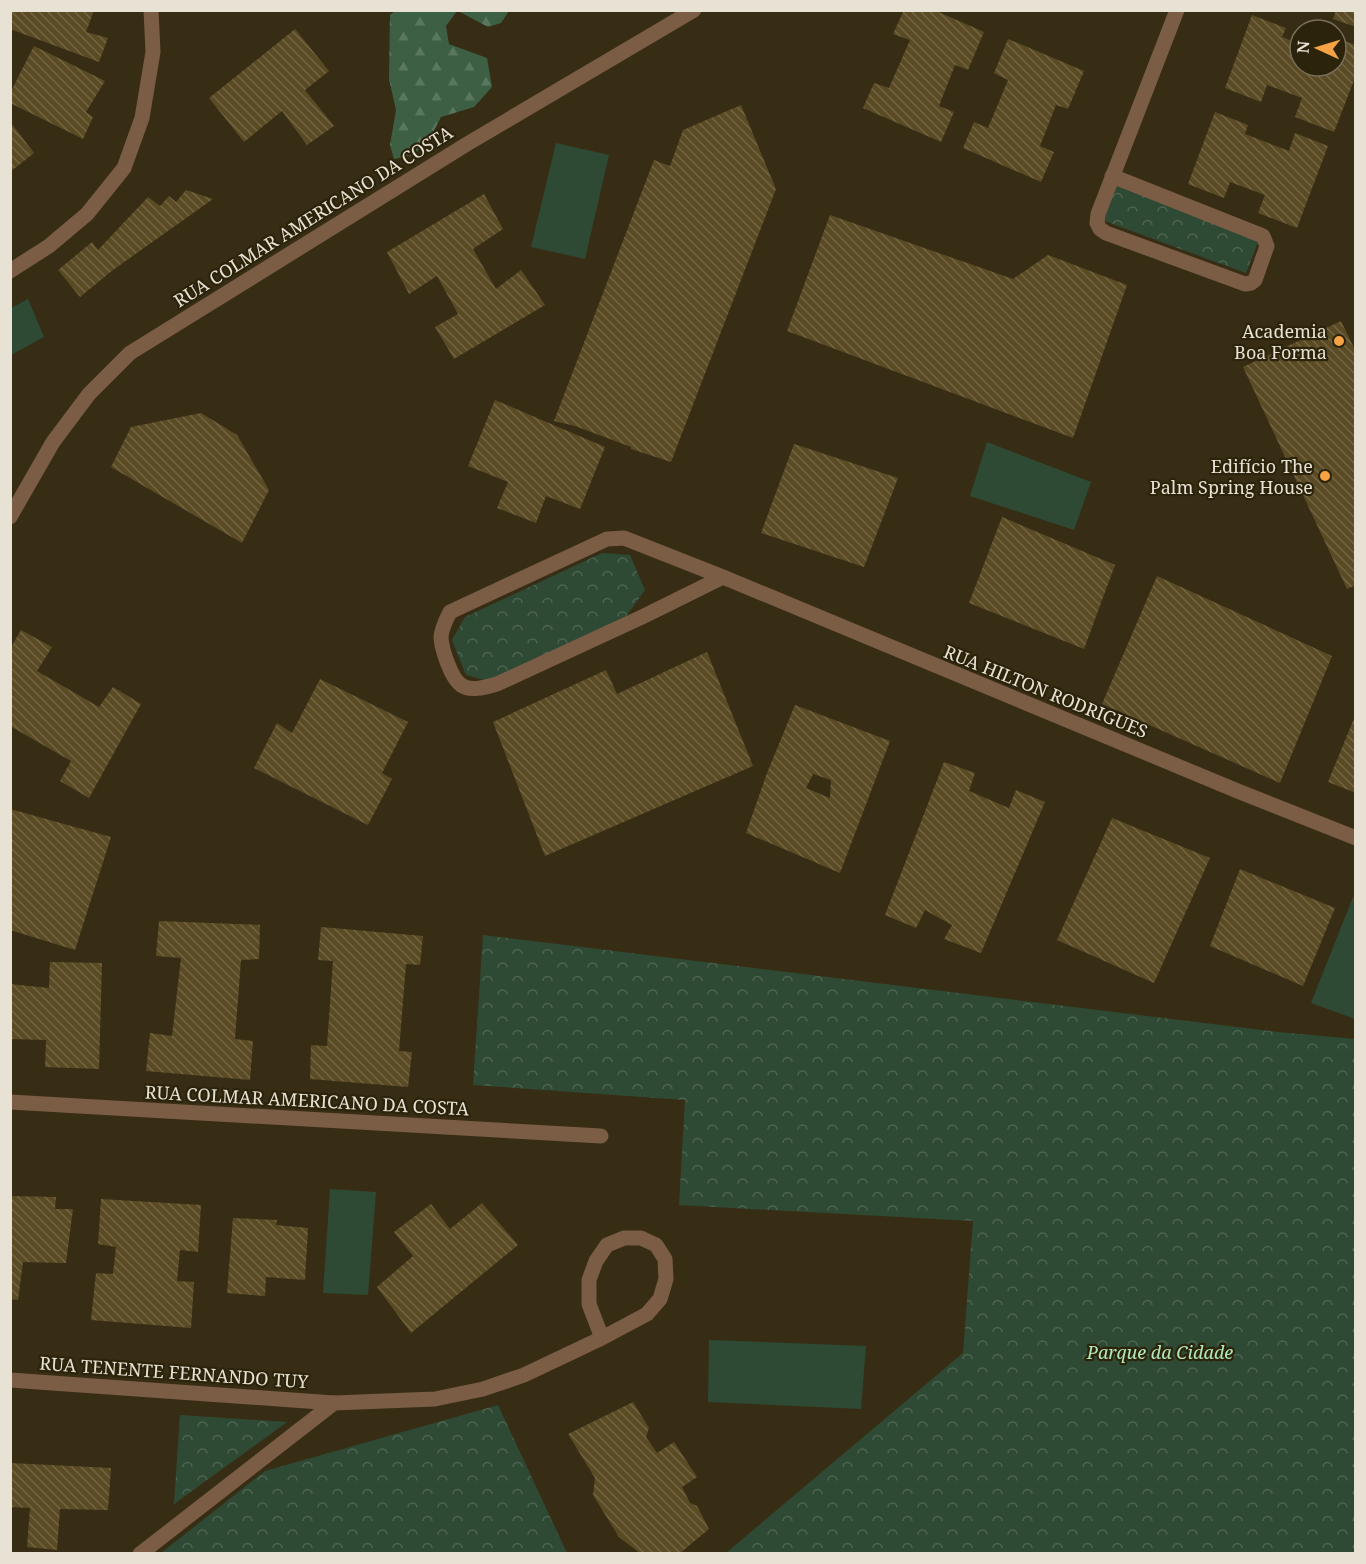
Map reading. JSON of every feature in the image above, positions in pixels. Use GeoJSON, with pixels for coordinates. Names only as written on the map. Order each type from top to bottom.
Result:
{"type":"FeatureCollection","features":[{"type":"Feature","properties":{"kind":"street"},"geometry":{"type":"LineString","coordinates":[[10,271],[49,246],[87,214],[124,168],[142,118],[152,63],[151,10]]}},
{"type":"Feature","properties":{"kind":"street","name":"RUA COLMAR AMERICANO DA COSTA"},"geometry":{"type":"LineString","coordinates":[[10,517],[53,442],[89,394],[130,353],[467,144],[694,10]]}},
{"type":"Feature","properties":{"kind":"street"},"geometry":{"type":"LineString","coordinates":[[1112,176],[1263,236],[1267,246],[1255,280],[1245,284],[1106,233],[1097,223],[1112,176],[1177,10]]}},
{"type":"Feature","properties":{"kind":"street","name":"RUA HILTON RODRIGUES"},"geometry":{"type":"LineString","coordinates":[[723,577],[642,618],[497,684],[481,688],[461,686],[452,675],[441,639],[444,622],[450,612],[607,539],[624,538],[723,577],[1206,779],[1356,838]]}},
{"type":"Feature","properties":{"kind":"street","name":"RUA COLMAR AMERICANO DA COSTA"},"geometry":{"type":"LineString","coordinates":[[10,1102],[601,1136]]}},
{"type":"Feature","properties":{"kind":"street"},"geometry":{"type":"LineString","coordinates":[[624,1238],[641,1238],[656,1245],[665,1258],[666,1280],[660,1299],[647,1314],[602,1338],[589,1304],[589,1280],[596,1261],[607,1245],[624,1238]]}},
{"type":"Feature","properties":{"kind":"street","name":"RUA TENENTE FERNANDO TUY"},"geometry":{"type":"LineString","coordinates":[[10,1380],[334,1403],[435,1399],[483,1389],[524,1375],[602,1338]]}},
{"type":"Feature","properties":{"kind":"street"},"geometry":{"type":"LineString","coordinates":[[140,1554],[334,1403]]}},
{"type":"Feature","properties":{"kind":"green space"},"geometry":{"type":"Polygon","coordinates":[[[395,11],[457,11],[446,26],[449,44],[487,58],[492,87],[474,107],[441,117],[430,138],[414,155],[394,159],[390,145],[396,110],[389,79],[390,15],[395,11]]]}},
{"type":"Feature","properties":{"kind":"green space"},"geometry":{"type":"Polygon","coordinates":[[[458,11],[509,11],[501,23],[488,27],[458,11]]]}},
{"type":"Feature","properties":{"kind":"green space"},"geometry":{"type":"Polygon","coordinates":[[[556,143],[609,155],[585,259],[531,247],[556,143]]]}},
{"type":"Feature","properties":{"kind":"green space"},"geometry":{"type":"Polygon","coordinates":[[[1116,179],[1261,234],[1246,273],[1099,219],[1116,179]]]}},
{"type":"Feature","properties":{"kind":"green space"},"geometry":{"type":"Polygon","coordinates":[[[28,299],[44,337],[11,355],[11,308],[28,299]]]}},
{"type":"Feature","properties":{"kind":"green space"},"geometry":{"type":"Polygon","coordinates":[[[987,442],[1091,482],[1074,530],[970,496],[987,442]]]}},
{"type":"Feature","properties":{"kind":"green space"},"geometry":{"type":"Polygon","coordinates":[[[602,553],[630,555],[645,590],[625,618],[488,681],[466,675],[452,640],[465,617],[602,553]]]}},
{"type":"Feature","properties":{"kind":"green space"},"geometry":{"type":"Polygon","coordinates":[[[1355,892],[1356,1019],[1311,1003],[1355,892]]]}},
{"type":"Feature","properties":{"kind":"green space","name":"Parque da Cidade"},"geometry":{"type":"Polygon","coordinates":[[[483,935],[1278,1032],[1355,1039],[1355,1553],[726,1553],[963,1353],[973,1221],[679,1205],[685,1100],[473,1085],[483,935]]]}},
{"type":"Feature","properties":{"kind":"green space"},"geometry":{"type":"Polygon","coordinates":[[[330,1189],[376,1192],[368,1295],[323,1293],[330,1189]]]}},
{"type":"Feature","properties":{"kind":"green space"},"geometry":{"type":"Polygon","coordinates":[[[709,1340],[866,1346],[861,1409],[708,1402],[709,1340]]]}},
{"type":"Feature","properties":{"kind":"green space"},"geometry":{"type":"Polygon","coordinates":[[[498,1405],[567,1553],[161,1553],[265,1471],[498,1405]]]}},
{"type":"Feature","properties":{"kind":"green space"},"geometry":{"type":"Polygon","coordinates":[[[180,1415],[287,1422],[174,1504],[180,1415]]]}},
{"type":"Feature","properties":{"kind":"building"},"geometry":{"type":"Polygon","coordinates":[[[11,10],[94,10],[86,32],[108,38],[99,62],[10,29],[11,10]]]}},
{"type":"Feature","properties":{"kind":"building"},"geometry":{"type":"Polygon","coordinates":[[[904,10],[934,10],[984,32],[968,70],[955,65],[939,106],[954,112],[941,142],[863,108],[874,83],[889,88],[910,40],[893,34],[904,10]]]}},
{"type":"Feature","properties":{"kind":"building"},"geometry":{"type":"Polygon","coordinates":[[[1336,10],[1356,10],[1356,27],[1348,24],[1348,18],[1333,18],[1336,10]]]}},
{"type":"Feature","properties":{"kind":"building"},"geometry":{"type":"Polygon","coordinates":[[[1252,15],[1286,28],[1282,37],[1288,39],[1288,78],[1348,78],[1348,42],[1356,45],[1356,75],[1334,132],[1295,117],[1302,98],[1267,85],[1261,102],[1225,88],[1252,15]]]}},
{"type":"Feature","properties":{"kind":"building"},"geometry":{"type":"Polygon","coordinates":[[[295,29],[329,71],[305,90],[334,126],[307,145],[282,111],[244,142],[209,98],[295,29]]]}},
{"type":"Feature","properties":{"kind":"building"},"geometry":{"type":"Polygon","coordinates":[[[1008,39],[1084,71],[1068,109],[1056,105],[1040,146],[1054,152],[1041,182],[963,148],[974,122],[988,128],[1008,80],[994,73],[1008,39]]]}},
{"type":"Feature","properties":{"kind":"building"},"geometry":{"type":"Polygon","coordinates":[[[34,46],[105,81],[86,112],[93,117],[83,139],[10,103],[10,93],[34,46]]]}},
{"type":"Feature","properties":{"kind":"building"},"geometry":{"type":"Polygon","coordinates":[[[741,105],[776,189],[671,462],[631,449],[631,447],[575,426],[554,421],[654,160],[670,166],[683,130],[741,105]]]}},
{"type":"Feature","properties":{"kind":"building"},"geometry":{"type":"Polygon","coordinates":[[[1215,112],[1248,125],[1245,134],[1289,151],[1295,133],[1328,146],[1297,228],[1258,213],[1265,195],[1230,182],[1224,198],[1188,184],[1215,112]]]}},
{"type":"Feature","properties":{"kind":"building"},"geometry":{"type":"Polygon","coordinates":[[[12,124],[34,153],[10,172],[10,125],[12,124]]]}},
{"type":"Feature","properties":{"kind":"building"},"geometry":{"type":"Polygon","coordinates":[[[186,190],[213,199],[113,270],[80,297],[58,270],[92,242],[98,250],[148,197],[160,206],[169,196],[176,202],[186,190]]]}},
{"type":"Feature","properties":{"kind":"building"},"geometry":{"type":"Polygon","coordinates":[[[484,194],[503,229],[473,249],[496,289],[521,270],[545,305],[454,359],[435,327],[458,314],[437,276],[409,294],[387,252],[484,194]]]}},
{"type":"Feature","properties":{"kind":"building"},"geometry":{"type":"Polygon","coordinates":[[[830,215],[1013,279],[1048,255],[1127,285],[1073,438],[787,331],[830,215]]]}},
{"type":"Feature","properties":{"kind":"building","name":"Edifício The Palm Spring House"},"geometry":{"type":"Polygon","coordinates":[[[1341,321],[1356,352],[1356,585],[1347,589],[1243,367],[1341,321]]]}},
{"type":"Feature","properties":{"kind":"building"},"geometry":{"type":"Polygon","coordinates":[[[495,400],[605,447],[580,509],[546,496],[536,523],[497,508],[508,482],[468,466],[495,400]]]}},
{"type":"Feature","properties":{"kind":"building"},"geometry":{"type":"Polygon","coordinates":[[[201,413],[237,435],[269,490],[242,543],[111,467],[131,427],[201,413]]]}},
{"type":"Feature","properties":{"kind":"building"},"geometry":{"type":"Polygon","coordinates":[[[794,444],[898,478],[864,567],[761,533],[794,444]]]}},
{"type":"Feature","properties":{"kind":"building"},"geometry":{"type":"Polygon","coordinates":[[[1002,517],[1115,565],[1084,649],[969,603],[1002,517]]]}},
{"type":"Feature","properties":{"kind":"building"},"geometry":{"type":"Polygon","coordinates":[[[1157,576],[1332,656],[1280,783],[1102,704],[1157,576]]]}},
{"type":"Feature","properties":{"kind":"building"},"geometry":{"type":"Polygon","coordinates":[[[21,630],[52,647],[37,671],[99,707],[113,687],[141,704],[89,798],[60,781],[71,761],[10,726],[10,649],[21,630]]]}},
{"type":"Feature","properties":{"kind":"building"},"geometry":{"type":"Polygon","coordinates":[[[707,652],[753,766],[545,856],[493,722],[606,670],[617,694],[707,652]]]}},
{"type":"Feature","properties":{"kind":"building"},"geometry":{"type":"Polygon","coordinates":[[[320,679],[408,722],[382,773],[392,779],[368,825],[254,768],[277,723],[292,733],[320,679]]]}},
{"type":"Feature","properties":{"kind":"building"},"geometry":{"type":"Polygon","coordinates":[[[795,705],[890,741],[840,873],[746,833],[767,773],[795,705]],[[813,774],[806,788],[830,798],[831,780],[813,774]]]}},
{"type":"Feature","properties":{"kind":"building"},"geometry":{"type":"Polygon","coordinates":[[[1356,716],[1356,793],[1328,782],[1356,716]]]}},
{"type":"Feature","properties":{"kind":"building"},"geometry":{"type":"Polygon","coordinates":[[[944,762],[975,773],[969,791],[1009,808],[1016,790],[1045,802],[981,953],[944,939],[952,925],[925,910],[916,928],[885,915],[944,762]]]}},
{"type":"Feature","properties":{"kind":"building"},"geometry":{"type":"Polygon","coordinates":[[[10,809],[111,837],[75,950],[10,930],[10,809]]]}},
{"type":"Feature","properties":{"kind":"building"},"geometry":{"type":"Polygon","coordinates":[[[1112,818],[1210,858],[1154,983],[1057,940],[1112,818]]]}},
{"type":"Feature","properties":{"kind":"building"},"geometry":{"type":"Polygon","coordinates":[[[1240,869],[1335,908],[1303,986],[1210,946],[1240,869]]]}},
{"type":"Feature","properties":{"kind":"building"},"geometry":{"type":"Polygon","coordinates":[[[159,921],[260,925],[259,959],[241,960],[235,1039],[253,1041],[250,1080],[146,1071],[150,1033],[172,1036],[181,958],[156,956],[159,921]]]}},
{"type":"Feature","properties":{"kind":"building"},"geometry":{"type":"Polygon","coordinates":[[[321,927],[423,936],[420,965],[406,964],[399,1051],[412,1052],[408,1087],[310,1079],[311,1045],[327,1046],[333,961],[318,960],[321,927]]]}},
{"type":"Feature","properties":{"kind":"building"},"geometry":{"type":"Polygon","coordinates":[[[50,962],[102,963],[99,1069],[45,1067],[46,1040],[10,1039],[10,984],[49,988],[50,962]]]}},
{"type":"Feature","properties":{"kind":"building"},"geometry":{"type":"Polygon","coordinates":[[[10,1196],[56,1197],[55,1209],[73,1209],[66,1263],[23,1262],[18,1300],[10,1299],[10,1196]]]}},
{"type":"Feature","properties":{"kind":"building"},"geometry":{"type":"Polygon","coordinates":[[[101,1199],[201,1205],[198,1252],[180,1250],[177,1281],[194,1282],[191,1328],[91,1320],[96,1273],[113,1274],[116,1247],[98,1244],[101,1199]]]}},
{"type":"Feature","properties":{"kind":"building"},"geometry":{"type":"Polygon","coordinates":[[[482,1203],[518,1245],[411,1333],[377,1287],[413,1256],[394,1232],[431,1204],[450,1229],[482,1203]]]}},
{"type":"Feature","properties":{"kind":"building"},"geometry":{"type":"Polygon","coordinates":[[[233,1218],[277,1220],[276,1225],[308,1228],[305,1280],[266,1277],[265,1296],[227,1293],[233,1218]]]}},
{"type":"Feature","properties":{"kind":"building"},"geometry":{"type":"Polygon","coordinates":[[[633,1402],[649,1428],[646,1437],[657,1453],[674,1442],[697,1477],[682,1487],[690,1503],[697,1506],[709,1529],[679,1554],[641,1554],[619,1537],[593,1495],[595,1478],[568,1434],[633,1402]]]}},
{"type":"Feature","properties":{"kind":"building"},"geometry":{"type":"Polygon","coordinates":[[[10,1463],[111,1468],[108,1510],[60,1509],[57,1550],[27,1547],[30,1508],[10,1507],[10,1463]]]}},
{"type":"Feature","properties":{"kind":"place","name":"Academia Boa Forma"},"geometry":{"type":"Point","coordinates":[1339,341]}},
{"type":"Feature","properties":{"kind":"place","name":"Edifício The Palm Spring House"},"geometry":{"type":"Point","coordinates":[1325,476]}}]}
